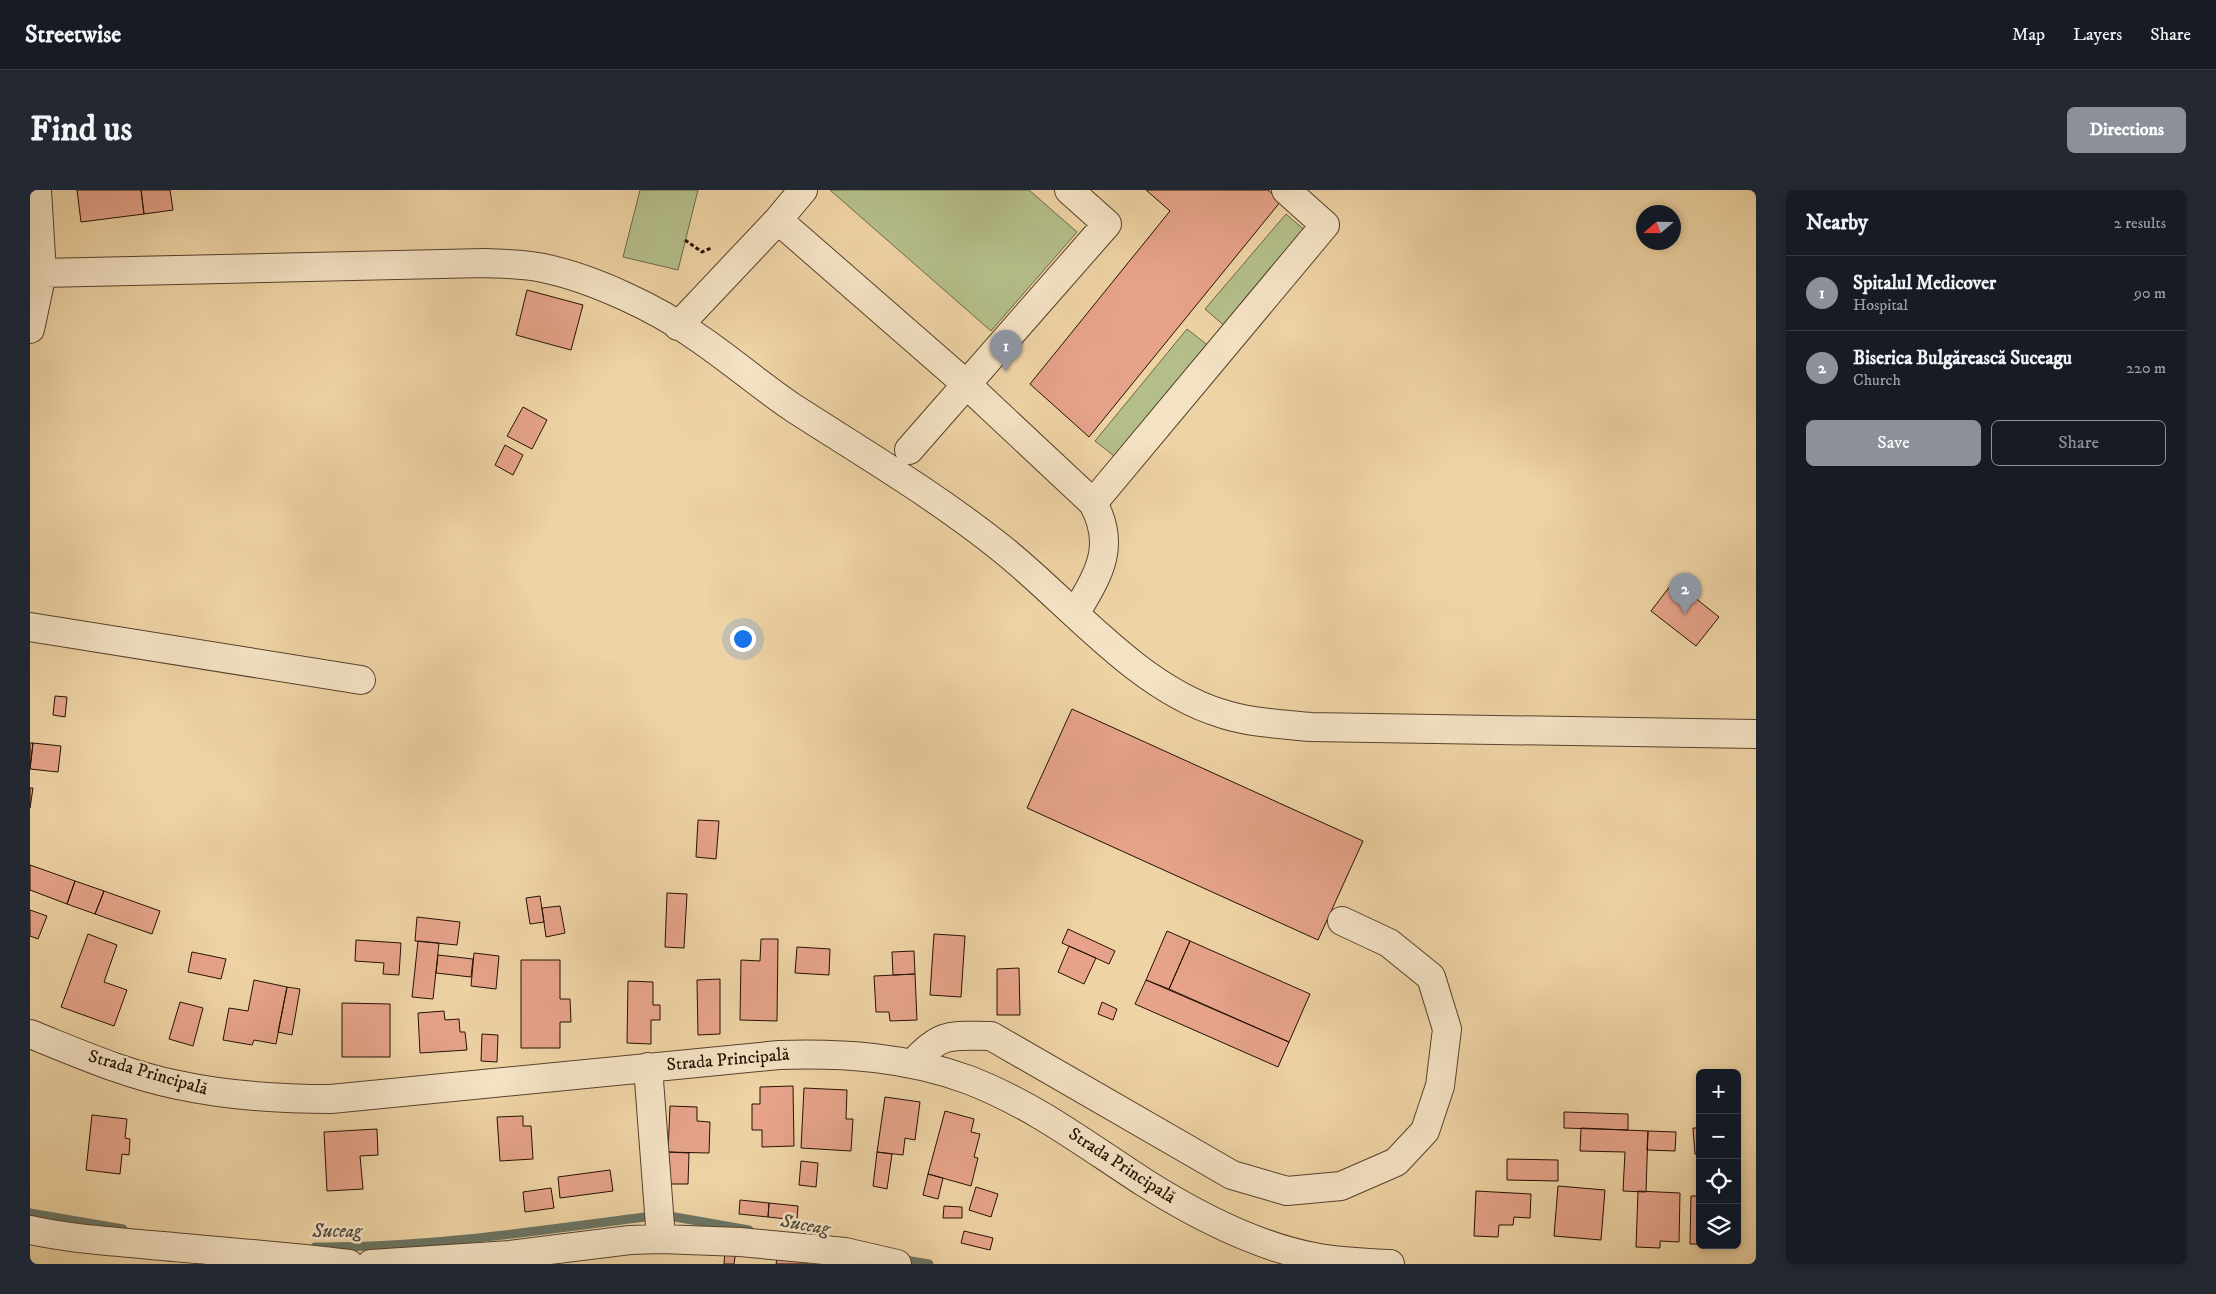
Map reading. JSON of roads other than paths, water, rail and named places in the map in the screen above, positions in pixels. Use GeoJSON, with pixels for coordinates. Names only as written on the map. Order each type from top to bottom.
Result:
{"type":"FeatureCollection","features":[{"type":"Feature","properties":{"kind":"street"},"geometry":{"type":"LineString","coordinates":[[30,329],[42,274],[37,190]]}},
{"type":"Feature","properties":{"kind":"street"},"geometry":{"type":"LineString","coordinates":[[678,326],[778,220],[803,190]]}},
{"type":"Feature","properties":{"kind":"street"},"geometry":{"type":"LineString","coordinates":[[909,450],[1107,224],[1069,190]]}},
{"type":"Feature","properties":{"kind":"street"},"geometry":{"type":"LineString","coordinates":[[1094,503],[1325,225],[1286,190]]}},
{"type":"Feature","properties":{"kind":"street"},"geometry":{"type":"LineString","coordinates":[[778,220],[966,384],[1094,503],[1100,514],[1106,540],[1098,576],[1075,614]]}},
{"type":"Feature","properties":{"kind":"street"},"geometry":{"type":"LineString","coordinates":[[42,274],[485,263],[542,268],[567,275],[645,306],[696,336],[792,406],[954,512],[1002,549],[1134,665],[1192,702],[1221,714],[1261,722],[1311,727],[1756,734]]}},
{"type":"Feature","properties":{"kind":"street"},"geometry":{"type":"LineString","coordinates":[[30,627],[361,680]]}},
{"type":"Feature","properties":{"kind":"street"},"geometry":{"type":"LineString","coordinates":[[913,1063],[928,1046],[946,1036],[991,1036],[1232,1175],[1287,1191],[1341,1186],[1396,1162],[1425,1131],[1440,1086],[1447,1029],[1431,977],[1390,943],[1342,921]]}},
{"type":"Feature","properties":{"kind":"street","name":"Strada Principală"},"geometry":{"type":"LineString","coordinates":[[30,1034],[102,1062],[176,1085],[225,1094],[276,1099],[331,1099],[736,1058],[823,1054],[913,1063],[970,1081],[1028,1107],[1055,1122],[1146,1183],[1227,1227],[1287,1250],[1314,1257],[1341,1261],[1390,1264]]}},
{"type":"Feature","properties":{"kind":"street"},"geometry":{"type":"LineString","coordinates":[[648,1067],[661,1224]]}},
{"type":"Feature","properties":{"kind":"street"},"geometry":{"type":"LineString","coordinates":[[371,1264],[510,1255],[630,1240],[661,1224],[740,1242],[845,1252],[897,1264]]}},
{"type":"Feature","properties":{"kind":"street"},"geometry":{"type":"LineString","coordinates":[[30,1230],[60,1237],[220,1253],[271,1254],[348,1264]]}},
{"type":"Feature","properties":{"kind":"waterway","name":"Suceag"},"geometry":{"type":"LineString","coordinates":[[30,1213],[123,1229]]}},
{"type":"Feature","properties":{"kind":"waterway","name":"Suceag"},"geometry":{"type":"LineString","coordinates":[[315,1247],[357,1247],[439,1242],[645,1217],[675,1217],[749,1230]]}},
{"type":"Feature","properties":{"kind":"waterway","name":"Suceag"},"geometry":{"type":"LineString","coordinates":[[899,1259],[929,1264]]}},
{"type":"Feature","properties":{"kind":"place","name":"Spitalul Medicover"},"geometry":{"type":"Point","coordinates":[1006,371]}},
{"type":"Feature","properties":{"kind":"place","name":"Biserica Bulgărească Suceagu"},"geometry":{"type":"Point","coordinates":[1685,614]}}]}
